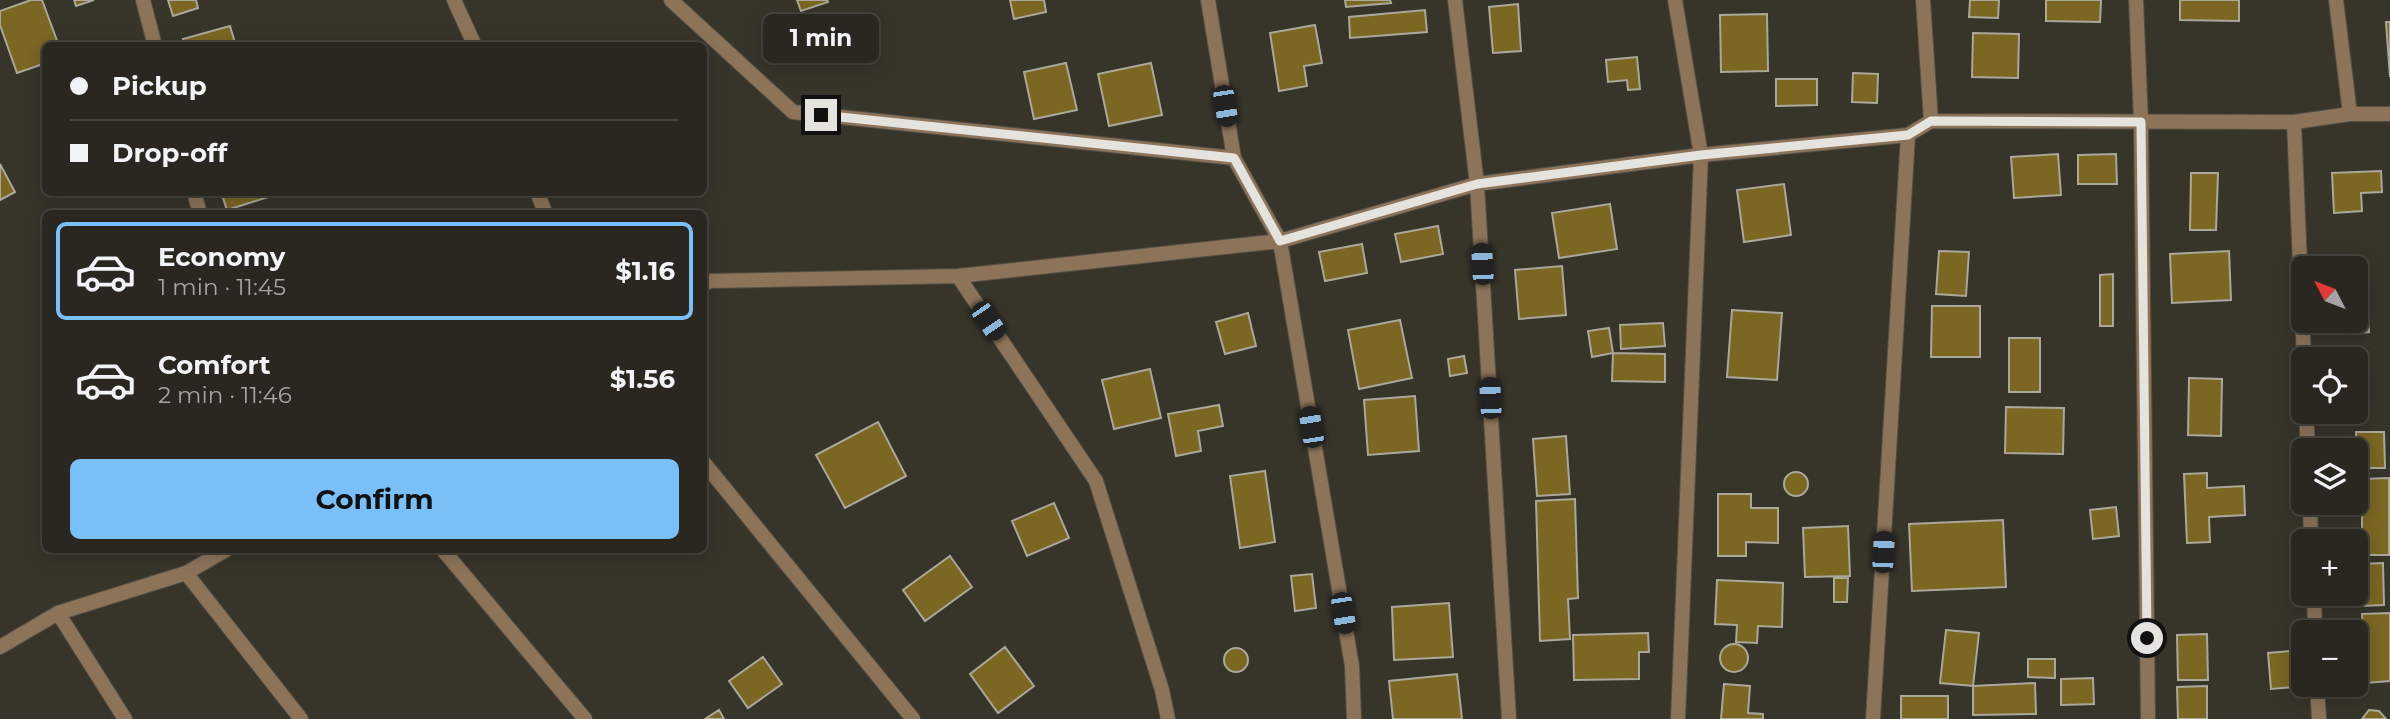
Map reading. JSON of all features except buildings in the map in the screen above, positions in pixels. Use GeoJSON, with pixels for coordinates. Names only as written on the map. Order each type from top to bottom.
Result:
{"type":"FeatureCollection","features":[{"type":"Feature","properties":{"kind":"street"},"geometry":{"type":"LineString","coordinates":[[143,0],[154,42]]}},
{"type":"Feature","properties":{"kind":"street"},"geometry":{"type":"LineString","coordinates":[[454,0],[473,42]]}},
{"type":"Feature","properties":{"kind":"street"},"geometry":{"type":"LineString","coordinates":[[671,0],[793,112],[1234,158]]}},
{"type":"Feature","properties":{"kind":"street"},"geometry":{"type":"LineString","coordinates":[[1208,0],[1234,158],[1280,241],[1352,666],[1354,719]]}},
{"type":"Feature","properties":{"kind":"street"},"geometry":{"type":"LineString","coordinates":[[1455,0],[1477,184],[1508,719]]}},
{"type":"Feature","properties":{"kind":"street"},"geometry":{"type":"LineString","coordinates":[[1675,0],[1701,155],[1678,719]]}},
{"type":"Feature","properties":{"kind":"street"},"geometry":{"type":"LineString","coordinates":[[1923,0],[1931,121]]}},
{"type":"Feature","properties":{"kind":"street"},"geometry":{"type":"LineString","coordinates":[[2136,0],[2141,122],[2148,719]]}},
{"type":"Feature","properties":{"kind":"street"},"geometry":{"type":"LineString","coordinates":[[2336,0],[2350,114]]}},
{"type":"Feature","properties":{"kind":"street"},"geometry":{"type":"LineString","coordinates":[[707,282],[958,276],[1280,241],[1477,184],[1701,155],[1908,135],[1931,121],[2294,122],[2350,114],[2390,114]]}},
{"type":"Feature","properties":{"kind":"street"},"geometry":{"type":"LineString","coordinates":[[2294,122],[2303,347]]}},
{"type":"Feature","properties":{"kind":"street"},"geometry":{"type":"LineString","coordinates":[[1873,719],[1908,135]]}},
{"type":"Feature","properties":{"kind":"street"},"geometry":{"type":"LineString","coordinates":[[958,276],[1096,481],[1162,690],[1168,719]]}},
{"type":"Feature","properties":{"kind":"street"},"geometry":{"type":"LineString","coordinates":[[707,468],[913,719]]}},
{"type":"Feature","properties":{"kind":"street"},"geometry":{"type":"LineString","coordinates":[[0,647],[58,613],[186,573],[221,553]]}},
{"type":"Feature","properties":{"kind":"street"},"geometry":{"type":"LineString","coordinates":[[446,553],[585,719]]}},
{"type":"Feature","properties":{"kind":"street"},"geometry":{"type":"LineString","coordinates":[[186,573],[301,719]]}},
{"type":"Feature","properties":{"kind":"street"},"geometry":{"type":"LineString","coordinates":[[58,613],[125,719]]}},
{"type":"Feature","properties":{"kind":"street"},"geometry":{"type":"LineString","coordinates":[[2318,697],[2319,719]]}},
{"type":"Feature","properties":{"kind":"route"},"geometry":{"type":"LineString","coordinates":[[821,115],[1234,158],[1280,241],[1477,184],[1701,155],[1908,135],[1931,121],[2141,122],[2147,638]]}}]}
